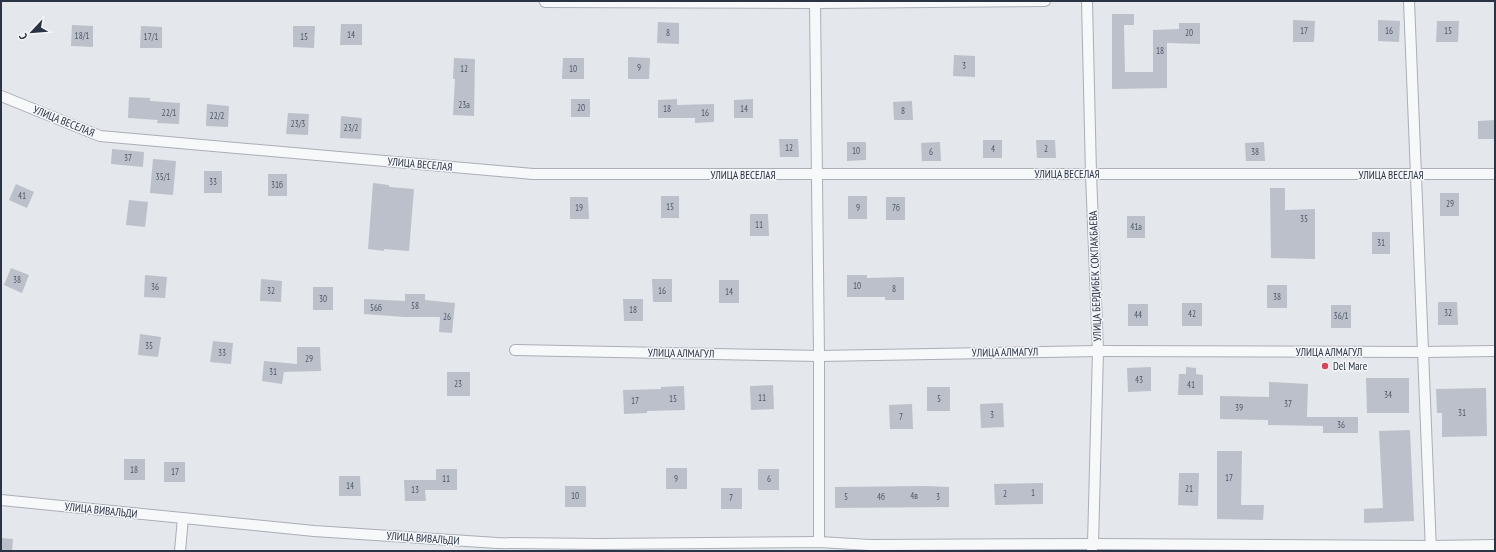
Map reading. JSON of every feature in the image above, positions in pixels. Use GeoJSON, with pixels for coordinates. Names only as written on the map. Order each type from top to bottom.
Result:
{"type":"FeatureCollection","features":[{"type":"Feature","properties":{"kind":"street"},"geometry":{"type":"LineString","coordinates":[[545,2],[815,3],[1045,1]]}},
{"type":"Feature","properties":{"kind":"street","name":"УЛИЦА БЕРДИБЕК СОКПАКБАЕВА"},"geometry":{"type":"LineString","coordinates":[[1088,1],[1091,174],[1098,351],[1092,548]]}},
{"type":"Feature","properties":{"kind":"street"},"geometry":{"type":"LineString","coordinates":[[1398,1],[1412,1]]}},
{"type":"Feature","properties":{"kind":"street"},"geometry":{"type":"LineString","coordinates":[[1409,1],[1431,549]]}},
{"type":"Feature","properties":{"kind":"street"},"geometry":{"type":"LineString","coordinates":[[815,3],[819,356],[819,542]]}},
{"type":"Feature","properties":{"kind":"street","name":"УЛИЦА ВЕСЕЛАЯ"},"geometry":{"type":"LineString","coordinates":[[1,96],[100,136],[533,174],[1495,174]]}},
{"type":"Feature","properties":{"kind":"street","name":"УЛИЦА АЛМАГУЛ"},"geometry":{"type":"LineString","coordinates":[[515,350],[819,356],[1098,351],[1495,351]]}},
{"type":"Feature","properties":{"kind":"street","name":"УЛИЦА ВИВАЛЬДИ"},"geometry":{"type":"LineString","coordinates":[[1,500],[314,531],[497,543],[600,544],[819,542],[959,548],[1431,549],[1495,545]]}},
{"type":"Feature","properties":{"kind":"street"},"geometry":{"type":"LineString","coordinates":[[180,551],[183,518]]}},
{"type":"Feature","properties":{"kind":"building"},"geometry":{"type":"Polygon","coordinates":[[[1112,14],[1134,14],[1134,25],[1124,25],[1125,72],[1153,72],[1153,30],[1179,29],[1179,23],[1200,23],[1200,44],[1167,43],[1167,88],[1112,89],[1112,14]]]}},
{"type":"Feature","properties":{"kind":"building"},"geometry":{"type":"Polygon","coordinates":[[[1293,20],[1315,21],[1314,42],[1293,42],[1293,20]]]}},
{"type":"Feature","properties":{"kind":"building"},"geometry":{"type":"Polygon","coordinates":[[[1378,20],[1400,21],[1399,42],[1378,41],[1378,20]]]}},
{"type":"Feature","properties":{"kind":"building"},"geometry":{"type":"Polygon","coordinates":[[[1437,21],[1459,21],[1458,42],[1436,42],[1437,21]]]}},
{"type":"Feature","properties":{"kind":"building"},"geometry":{"type":"Polygon","coordinates":[[[658,22],[679,23],[679,44],[657,43],[658,22]]]}},
{"type":"Feature","properties":{"kind":"building"},"geometry":{"type":"Polygon","coordinates":[[[341,24],[362,24],[362,45],[340,45],[341,24]]]}},
{"type":"Feature","properties":{"kind":"building"},"geometry":{"type":"Polygon","coordinates":[[[72,25],[93,26],[93,47],[71,46],[72,25]]]}},
{"type":"Feature","properties":{"kind":"building"},"geometry":{"type":"Polygon","coordinates":[[[141,26],[162,27],[162,48],[140,48],[141,26]]]}},
{"type":"Feature","properties":{"kind":"building"},"geometry":{"type":"Polygon","coordinates":[[[293,26],[315,26],[314,48],[293,47],[293,26]]]}},
{"type":"Feature","properties":{"kind":"building"},"geometry":{"type":"Polygon","coordinates":[[[954,55],[975,56],[975,77],[953,76],[954,55]]]}},
{"type":"Feature","properties":{"kind":"building"},"geometry":{"type":"Polygon","coordinates":[[[628,57],[650,58],[649,79],[628,79],[628,57]]]}},
{"type":"Feature","properties":{"kind":"building"},"geometry":{"type":"Polygon","coordinates":[[[454,58],[475,59],[474,116],[453,115],[455,79],[453,79],[454,58]]]}},
{"type":"Feature","properties":{"kind":"building"},"geometry":{"type":"Polygon","coordinates":[[[563,58],[584,58],[584,79],[562,79],[563,58]]]}},
{"type":"Feature","properties":{"kind":"building"},"geometry":{"type":"Polygon","coordinates":[[[129,97],[150,98],[150,101],[180,103],[179,124],[157,123],[158,120],[128,118],[129,97]]]}},
{"type":"Feature","properties":{"kind":"building"},"geometry":{"type":"Polygon","coordinates":[[[571,99],[590,99],[590,117],[571,117],[571,99]]]}},
{"type":"Feature","properties":{"kind":"building"},"geometry":{"type":"Polygon","coordinates":[[[677,99],[677,105],[714,104],[714,122],[695,123],[695,118],[658,118],[658,100],[677,99]]]}},
{"type":"Feature","properties":{"kind":"building"},"geometry":{"type":"Polygon","coordinates":[[[753,99],[753,118],[734,118],[734,100],[753,99]]]}},
{"type":"Feature","properties":{"kind":"building"},"geometry":{"type":"Polygon","coordinates":[[[912,101],[913,120],[894,120],[893,102],[912,101]]]}},
{"type":"Feature","properties":{"kind":"building"},"geometry":{"type":"Polygon","coordinates":[[[207,104],[229,106],[228,127],[206,126],[207,104]]]}},
{"type":"Feature","properties":{"kind":"building"},"geometry":{"type":"Polygon","coordinates":[[[288,113],[309,114],[308,135],[286,134],[288,113]]]}},
{"type":"Feature","properties":{"kind":"building"},"geometry":{"type":"Polygon","coordinates":[[[341,116],[362,118],[361,139],[340,138],[341,116]]]}},
{"type":"Feature","properties":{"kind":"building"},"geometry":{"type":"Polygon","coordinates":[[[1495,120],[1495,139],[1478,139],[1478,121],[1495,120]]]}},
{"type":"Feature","properties":{"kind":"building"},"geometry":{"type":"Polygon","coordinates":[[[779,139],[798,139],[799,157],[780,157],[779,139]]]}},
{"type":"Feature","properties":{"kind":"building"},"geometry":{"type":"Polygon","coordinates":[[[983,140],[1002,140],[1002,158],[983,158],[983,140]]]}},
{"type":"Feature","properties":{"kind":"building"},"geometry":{"type":"Polygon","coordinates":[[[1036,140],[1055,140],[1056,158],[1037,158],[1036,140]]]}},
{"type":"Feature","properties":{"kind":"building"},"geometry":{"type":"Polygon","coordinates":[[[847,142],[866,142],[866,160],[847,161],[847,142]]]}},
{"type":"Feature","properties":{"kind":"building"},"geometry":{"type":"Polygon","coordinates":[[[940,142],[941,161],[922,161],[921,143],[940,142]]]}},
{"type":"Feature","properties":{"kind":"building"},"geometry":{"type":"Polygon","coordinates":[[[1264,142],[1265,161],[1246,161],[1245,143],[1264,142]]]}},
{"type":"Feature","properties":{"kind":"building"},"geometry":{"type":"Polygon","coordinates":[[[112,149],[144,152],[143,167],[111,164],[112,149]]]}},
{"type":"Feature","properties":{"kind":"building"},"geometry":{"type":"Polygon","coordinates":[[[153,159],[176,161],[173,195],[150,193],[153,159]]]}},
{"type":"Feature","properties":{"kind":"building"},"geometry":{"type":"Polygon","coordinates":[[[204,171],[222,171],[222,193],[204,193],[204,171]]]}},
{"type":"Feature","properties":{"kind":"building"},"geometry":{"type":"Polygon","coordinates":[[[268,174],[287,174],[287,196],[268,196],[268,174]]]}},
{"type":"Feature","properties":{"kind":"building"},"geometry":{"type":"Polygon","coordinates":[[[373,183],[389,185],[389,187],[414,189],[409,251],[384,249],[384,251],[368,249],[373,183]]]}},
{"type":"Feature","properties":{"kind":"building"},"geometry":{"type":"Polygon","coordinates":[[[16,184],[34,192],[27,208],[9,200],[16,184]]]}},
{"type":"Feature","properties":{"kind":"building"},"geometry":{"type":"Polygon","coordinates":[[[1270,188],[1285,188],[1285,210],[1315,209],[1315,259],[1271,258],[1270,188]]]}},
{"type":"Feature","properties":{"kind":"building"},"geometry":{"type":"Polygon","coordinates":[[[1440,193],[1459,193],[1459,216],[1440,216],[1440,193]]]}},
{"type":"Feature","properties":{"kind":"building"},"geometry":{"type":"Polygon","coordinates":[[[661,196],[679,196],[679,218],[661,218],[661,196]]]}},
{"type":"Feature","properties":{"kind":"building"},"geometry":{"type":"Polygon","coordinates":[[[848,196],[867,196],[867,219],[848,219],[848,196]]]}},
{"type":"Feature","properties":{"kind":"building"},"geometry":{"type":"Polygon","coordinates":[[[570,197],[588,197],[589,219],[570,219],[570,197]]]}},
{"type":"Feature","properties":{"kind":"building"},"geometry":{"type":"Polygon","coordinates":[[[886,197],[905,197],[905,220],[886,220],[886,197]]]}},
{"type":"Feature","properties":{"kind":"building"},"geometry":{"type":"Polygon","coordinates":[[[129,200],[148,202],[145,227],[126,225],[129,200]]]}},
{"type":"Feature","properties":{"kind":"building"},"geometry":{"type":"Polygon","coordinates":[[[750,214],[768,214],[769,236],[750,236],[750,214]]]}},
{"type":"Feature","properties":{"kind":"building"},"geometry":{"type":"Polygon","coordinates":[[[1127,216],[1145,216],[1145,238],[1127,238],[1127,216]]]}},
{"type":"Feature","properties":{"kind":"building"},"geometry":{"type":"Polygon","coordinates":[[[1372,232],[1390,232],[1390,254],[1372,254],[1372,232]]]}},
{"type":"Feature","properties":{"kind":"building"},"geometry":{"type":"Polygon","coordinates":[[[11,268],[29,275],[22,293],[4,285],[11,268]]]}},
{"type":"Feature","properties":{"kind":"building"},"geometry":{"type":"Polygon","coordinates":[[[145,275],[167,277],[165,298],[144,297],[145,275]]]}},
{"type":"Feature","properties":{"kind":"building"},"geometry":{"type":"Polygon","coordinates":[[[847,275],[867,275],[867,278],[904,277],[904,300],[885,300],[885,297],[847,297],[847,275]]]}},
{"type":"Feature","properties":{"kind":"building"},"geometry":{"type":"Polygon","coordinates":[[[261,279],[282,281],[281,302],[260,301],[261,279]]]}},
{"type":"Feature","properties":{"kind":"building"},"geometry":{"type":"Polygon","coordinates":[[[652,279],[672,279],[672,302],[653,302],[652,279]]]}},
{"type":"Feature","properties":{"kind":"building"},"geometry":{"type":"Polygon","coordinates":[[[719,280],[739,280],[739,303],[719,303],[719,280]]]}},
{"type":"Feature","properties":{"kind":"building"},"geometry":{"type":"Polygon","coordinates":[[[1267,285],[1287,285],[1287,308],[1267,308],[1267,285]]]}},
{"type":"Feature","properties":{"kind":"building"},"geometry":{"type":"Polygon","coordinates":[[[313,287],[333,287],[333,310],[313,310],[313,287]]]}},
{"type":"Feature","properties":{"kind":"building"},"geometry":{"type":"Polygon","coordinates":[[[405,294],[425,294],[425,300],[455,303],[452,333],[439,332],[440,317],[405,317],[364,314],[364,299],[405,301],[405,294]]]}},
{"type":"Feature","properties":{"kind":"building"},"geometry":{"type":"Polygon","coordinates":[[[623,299],[643,299],[643,321],[624,321],[623,299]]]}},
{"type":"Feature","properties":{"kind":"building"},"geometry":{"type":"Polygon","coordinates":[[[1438,302],[1457,302],[1458,325],[1438,325],[1438,302]]]}},
{"type":"Feature","properties":{"kind":"building"},"geometry":{"type":"Polygon","coordinates":[[[1182,303],[1202,303],[1202,326],[1182,326],[1182,303]]]}},
{"type":"Feature","properties":{"kind":"building"},"geometry":{"type":"Polygon","coordinates":[[[1128,304],[1148,304],[1148,326],[1128,326],[1128,304]]]}},
{"type":"Feature","properties":{"kind":"building"},"geometry":{"type":"Polygon","coordinates":[[[1331,305],[1351,305],[1351,328],[1331,328],[1331,305]]]}},
{"type":"Feature","properties":{"kind":"building"},"geometry":{"type":"Polygon","coordinates":[[[140,334],[161,337],[158,357],[138,355],[140,334]]]}},
{"type":"Feature","properties":{"kind":"building"},"geometry":{"type":"Polygon","coordinates":[[[213,341],[233,343],[231,364],[210,362],[213,341]]]}},
{"type":"Feature","properties":{"kind":"building"},"geometry":{"type":"Polygon","coordinates":[[[297,347],[320,347],[321,371],[284,372],[282,384],[262,381],[264,361],[297,364],[297,347]]]}},
{"type":"Feature","properties":{"kind":"building"},"geometry":{"type":"Polygon","coordinates":[[[1151,367],[1151,391],[1128,392],[1127,368],[1151,367]]]}},
{"type":"Feature","properties":{"kind":"building"},"geometry":{"type":"Polygon","coordinates":[[[1186,367],[1196,368],[1196,374],[1203,375],[1203,395],[1178,395],[1179,374],[1186,374],[1186,367]]]}},
{"type":"Feature","properties":{"kind":"building"},"geometry":{"type":"Polygon","coordinates":[[[447,372],[470,372],[470,396],[447,396],[447,372]]]}},
{"type":"Feature","properties":{"kind":"building"},"geometry":{"type":"Polygon","coordinates":[[[1366,378],[1409,378],[1409,413],[1367,413],[1366,378]]]}},
{"type":"Feature","properties":{"kind":"building"},"geometry":{"type":"Polygon","coordinates":[[[1269,382],[1308,384],[1307,417],[1358,417],[1358,433],[1323,433],[1323,426],[1268,425],[1268,420],[1220,419],[1220,396],[1269,397],[1269,382]]]}},
{"type":"Feature","properties":{"kind":"building"},"geometry":{"type":"Polygon","coordinates":[[[773,385],[774,409],[751,410],[750,386],[773,385]]]}},
{"type":"Feature","properties":{"kind":"building"},"geometry":{"type":"Polygon","coordinates":[[[684,386],[685,410],[647,411],[647,413],[624,414],[623,390],[661,389],[661,387],[684,386]]]}},
{"type":"Feature","properties":{"kind":"building"},"geometry":{"type":"Polygon","coordinates":[[[927,387],[950,387],[950,411],[927,411],[927,387]]]}},
{"type":"Feature","properties":{"kind":"building"},"geometry":{"type":"Polygon","coordinates":[[[1486,388],[1487,436],[1442,437],[1442,413],[1437,413],[1436,389],[1486,388]]]}},
{"type":"Feature","properties":{"kind":"building"},"geometry":{"type":"Polygon","coordinates":[[[1003,403],[1004,427],[981,428],[980,404],[1003,403]]]}},
{"type":"Feature","properties":{"kind":"building"},"geometry":{"type":"Polygon","coordinates":[[[912,404],[913,429],[890,429],[889,405],[912,404]]]}},
{"type":"Feature","properties":{"kind":"building"},"geometry":{"type":"Polygon","coordinates":[[[1410,430],[1414,521],[1364,523],[1364,509],[1383,508],[1379,431],[1410,430]]]}},
{"type":"Feature","properties":{"kind":"building"},"geometry":{"type":"Polygon","coordinates":[[[1217,451],[1242,451],[1241,505],[1264,505],[1263,520],[1217,519],[1217,451]]]}},
{"type":"Feature","properties":{"kind":"building"},"geometry":{"type":"Polygon","coordinates":[[[124,459],[145,459],[145,480],[124,480],[124,459]]]}},
{"type":"Feature","properties":{"kind":"building"},"geometry":{"type":"Polygon","coordinates":[[[164,462],[185,462],[185,482],[164,482],[164,462]]]}},
{"type":"Feature","properties":{"kind":"building"},"geometry":{"type":"Polygon","coordinates":[[[666,468],[687,468],[687,489],[666,489],[666,468]]]}},
{"type":"Feature","properties":{"kind":"building"},"geometry":{"type":"Polygon","coordinates":[[[436,469],[457,469],[457,490],[425,490],[426,501],[405,501],[404,480],[436,480],[436,469]]]}},
{"type":"Feature","properties":{"kind":"building"},"geometry":{"type":"Polygon","coordinates":[[[758,469],[779,469],[779,490],[758,490],[758,469]]]}},
{"type":"Feature","properties":{"kind":"building"},"geometry":{"type":"Polygon","coordinates":[[[1179,473],[1199,473],[1198,506],[1178,505],[1179,473]]]}},
{"type":"Feature","properties":{"kind":"building"},"geometry":{"type":"Polygon","coordinates":[[[339,476],[360,476],[361,496],[339,496],[339,476]]]}},
{"type":"Feature","properties":{"kind":"building"},"geometry":{"type":"Polygon","coordinates":[[[1043,483],[1043,504],[995,505],[994,484],[1043,483]]]}},
{"type":"Feature","properties":{"kind":"building"},"geometry":{"type":"Polygon","coordinates":[[[565,486],[586,486],[586,507],[565,507],[565,486]]]}},
{"type":"Feature","properties":{"kind":"building"},"geometry":{"type":"Polygon","coordinates":[[[835,487],[949,487],[949,507],[835,508],[835,487]]]}},
{"type":"Feature","properties":{"kind":"building"},"geometry":{"type":"Polygon","coordinates":[[[721,488],[742,488],[742,509],[721,509],[721,488]]]}},
{"type":"Feature","properties":{"kind":"building"},"geometry":{"type":"Polygon","coordinates":[[[1,538],[13,539],[12,551],[1,551],[1,538]]]}},
{"type":"Feature","properties":{"kind":"place","name":"Del Mare"},"geometry":{"type":"Point","coordinates":[1325,366]}}]}
